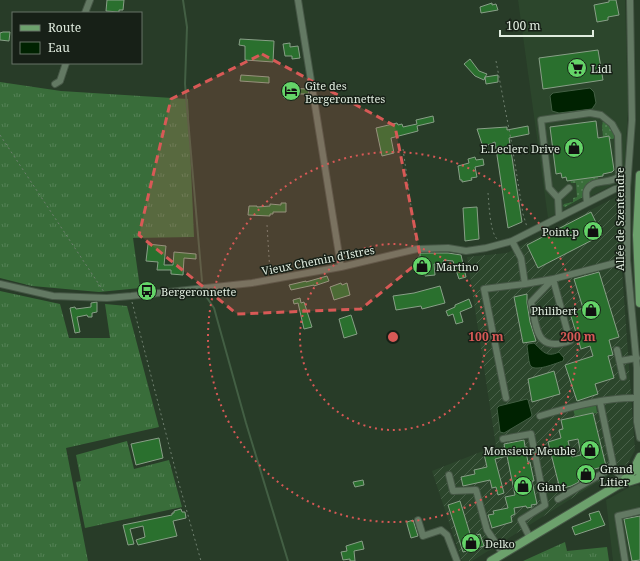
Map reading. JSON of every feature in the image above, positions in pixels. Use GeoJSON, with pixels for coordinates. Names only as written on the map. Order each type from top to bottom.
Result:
{"type":"FeatureCollection","features":[{"type":"Feature","properties":{"kind":"main road"},"geometry":{"type":"LineString","coordinates":[[640,175],[637,235],[640,303]]}},
{"type":"Feature","properties":{"kind":"main road"},"geometry":{"type":"LineString","coordinates":[[491,561],[639,471],[640,457]]}},
{"type":"Feature","properties":{"kind":"main road"},"geometry":{"type":"LineString","coordinates":[[621,483],[640,478]]}},
{"type":"Feature","properties":{"kind":"street"},"geometry":{"type":"LineString","coordinates":[[85,12],[90,0]]}},
{"type":"Feature","properties":{"kind":"street"},"geometry":{"type":"LineString","coordinates":[[298,0],[341,267]]}},
{"type":"Feature","properties":{"kind":"street","name":"Allée de Szentendre"},"geometry":{"type":"LineString","coordinates":[[630,0],[632,120],[627,188],[627,260],[636,358],[637,422],[640,438]]}},
{"type":"Feature","properties":{"kind":"street"},"geometry":{"type":"LineString","coordinates":[[55,84],[60,81],[66,64]]}},
{"type":"Feature","properties":{"kind":"street"},"geometry":{"type":"LineString","coordinates":[[559,217],[558,198],[549,188],[541,120],[595,113],[612,124],[618,135],[619,176],[612,181],[590,186],[586,192],[587,203]]}},
{"type":"Feature","properties":{"kind":"street"},"geometry":{"type":"LineString","coordinates":[[558,198],[569,188]]}},
{"type":"Feature","properties":{"kind":"street","name":"Vieux Chemin d'Istres"},"geometry":{"type":"LineString","coordinates":[[0,284],[54,296],[107,298],[271,280],[341,267],[417,249],[448,248],[466,250],[486,248],[512,242],[615,189],[627,188]]}},
{"type":"Feature","properties":{"kind":"street"},"geometry":{"type":"LineString","coordinates":[[512,242],[521,258],[525,284]]}},
{"type":"Feature","properties":{"kind":"street"},"geometry":{"type":"LineString","coordinates":[[506,398],[484,289],[553,279],[627,260]]}},
{"type":"Feature","properties":{"kind":"street"},"geometry":{"type":"LineString","coordinates":[[553,279],[570,341],[562,344],[551,345],[538,333],[531,302],[553,279]]}},
{"type":"Feature","properties":{"kind":"street"},"geometry":{"type":"LineString","coordinates":[[617,350],[623,377]]}},
{"type":"Feature","properties":{"kind":"street"},"geometry":{"type":"LineString","coordinates":[[620,361],[636,358]]}},
{"type":"Feature","properties":{"kind":"street"},"geometry":{"type":"LineString","coordinates":[[540,416],[572,407],[627,398],[637,398]]}},
{"type":"Feature","properties":{"kind":"street"},"geometry":{"type":"LineString","coordinates":[[600,402],[613,464],[612,466],[621,483]]}},
{"type":"Feature","properties":{"kind":"street"},"geometry":{"type":"LineString","coordinates":[[504,440],[531,434],[545,505],[521,520],[530,538]]}},
{"type":"Feature","properties":{"kind":"street"},"geometry":{"type":"LineString","coordinates":[[558,499],[610,469],[612,466]]}},
{"type":"Feature","properties":{"kind":"street"},"geometry":{"type":"LineString","coordinates":[[450,475],[453,491],[476,490],[487,530],[503,554]]}},
{"type":"Feature","properties":{"kind":"street"},"geometry":{"type":"LineString","coordinates":[[625,561],[618,516],[640,512]]}},
{"type":"Feature","properties":{"kind":"street"},"geometry":{"type":"LineString","coordinates":[[418,520],[423,536],[441,530],[447,535],[456,561]]}},
{"type":"Feature","properties":{"kind":"path"},"geometry":{"type":"LineString","coordinates":[[496,61],[523,214],[530,232]]}},
{"type":"Feature","properties":{"kind":"path"},"geometry":{"type":"LineString","coordinates":[[0,135],[102,287],[107,298]]}},
{"type":"Feature","properties":{"kind":"path"},"geometry":{"type":"LineString","coordinates":[[403,148],[417,249]]}},
{"type":"Feature","properties":{"kind":"path"},"geometry":{"type":"LineString","coordinates":[[488,193],[495,237],[502,244]]}},
{"type":"Feature","properties":{"kind":"path"},"geometry":{"type":"LineString","coordinates":[[267,225],[271,280]]}},
{"type":"Feature","properties":{"kind":"path"},"geometry":{"type":"LineString","coordinates":[[131,296],[178,480],[201,561]]}},
{"type":"Feature","properties":{"kind":"highlighted area"},"geometry":{"type":"Polygon","coordinates":[[[262,54],[395,126],[421,260],[361,309],[237,314],[139,235],[171,99],[262,54]]]}},
{"type":"Feature","properties":{"kind":"shaded area"},"geometry":{"type":"Polygon","coordinates":[[[518,0],[625,0],[628,109],[624,173],[620,181],[615,184],[548,218],[518,0]]]}},
{"type":"Feature","properties":{"kind":"shaded area"},"geometry":{"type":"Polygon","coordinates":[[[620,195],[622,271],[635,450],[628,463],[472,561],[462,561],[432,471],[496,446],[467,257],[507,253],[620,195]]]}},
{"type":"Feature","properties":{"kind":"shaded area"},"geometry":{"type":"Polygon","coordinates":[[[638,485],[640,487],[640,561],[613,561],[606,500],[630,487],[638,485]]]}},
{"type":"Feature","properties":{"kind":"green space"},"geometry":{"type":"Polygon","coordinates":[[[0,82],[61,91],[188,99],[194,237],[133,238],[140,288],[99,292],[32,286],[0,278],[0,82]]]}},
{"type":"Feature","properties":{"kind":"green space"},"geometry":{"type":"Polygon","coordinates":[[[603,121],[607,122],[616,136],[613,139],[610,139],[609,136],[603,137],[603,121]]]}},
{"type":"Feature","properties":{"kind":"green space"},"geometry":{"type":"Polygon","coordinates":[[[598,177],[598,180],[591,182],[587,186],[583,197],[565,207],[563,206],[564,204],[573,202],[573,198],[577,197],[576,183],[571,183],[570,180],[598,177]]]}},
{"type":"Feature","properties":{"kind":"green space"},"geometry":{"type":"Polygon","coordinates":[[[0,291],[60,304],[69,338],[110,338],[105,304],[127,306],[159,427],[66,448],[88,561],[0,561],[0,291]]]}},
{"type":"Feature","properties":{"kind":"green space"},"geometry":{"type":"Polygon","coordinates":[[[596,405],[597,413],[575,416],[573,409],[596,405]]]}},
{"type":"Feature","properties":{"kind":"green space"},"geometry":{"type":"Polygon","coordinates":[[[127,441],[134,469],[169,460],[182,507],[85,528],[76,482],[81,481],[76,455],[127,441]]]}},
{"type":"Feature","properties":{"kind":"green space"},"geometry":{"type":"Polygon","coordinates":[[[565,542],[567,551],[607,547],[609,561],[523,561],[565,542]]]}},
{"type":"Feature","properties":{"kind":"water"},"geometry":{"type":"Polygon","coordinates":[[[590,88],[594,92],[596,103],[592,109],[559,113],[552,111],[550,96],[553,93],[590,88]]]}},
{"type":"Feature","properties":{"kind":"water"},"geometry":{"type":"Polygon","coordinates":[[[534,343],[545,353],[555,354],[559,352],[564,358],[563,361],[540,368],[532,367],[529,363],[527,346],[528,344],[534,343]]]}},
{"type":"Feature","properties":{"kind":"water"},"geometry":{"type":"Polygon","coordinates":[[[527,399],[532,415],[531,417],[504,433],[500,432],[497,408],[499,406],[527,399]]]}},
{"type":"Feature","properties":{"kind":"building"},"geometry":{"type":"Polygon","coordinates":[[[107,0],[124,0],[123,10],[119,10],[119,12],[106,11],[107,0]]]}},
{"type":"Feature","properties":{"kind":"building"},"geometry":{"type":"Polygon","coordinates":[[[609,0],[616,0],[619,15],[608,17],[608,20],[597,22],[594,5],[609,2],[609,0]]]}},
{"type":"Feature","properties":{"kind":"building"},"geometry":{"type":"Polygon","coordinates":[[[492,3],[492,5],[496,4],[498,10],[481,13],[480,7],[492,3]]]}},
{"type":"Feature","properties":{"kind":"building"},"geometry":{"type":"Polygon","coordinates":[[[10,32],[9,41],[0,40],[0,33],[10,32]]]}},
{"type":"Feature","properties":{"kind":"building"},"geometry":{"type":"Polygon","coordinates":[[[240,39],[274,41],[273,62],[245,60],[245,46],[239,45],[240,39]]]}},
{"type":"Feature","properties":{"kind":"building"},"geometry":{"type":"Polygon","coordinates":[[[290,43],[290,47],[298,46],[300,58],[292,59],[292,56],[285,56],[283,44],[290,43]]]}},
{"type":"Feature","properties":{"kind":"building"},"geometry":{"type":"Polygon","coordinates":[[[598,50],[603,80],[543,89],[539,58],[598,50]]]}},
{"type":"Feature","properties":{"kind":"building"},"geometry":{"type":"Polygon","coordinates":[[[470,59],[479,71],[487,74],[484,80],[475,76],[464,64],[470,59]]]}},
{"type":"Feature","properties":{"kind":"building"},"geometry":{"type":"Polygon","coordinates":[[[241,75],[269,77],[269,83],[240,81],[241,75]]]}},
{"type":"Feature","properties":{"kind":"building"},"geometry":{"type":"Polygon","coordinates":[[[498,75],[498,82],[486,84],[485,77],[498,75]]]}},
{"type":"Feature","properties":{"kind":"building"},"geometry":{"type":"Polygon","coordinates":[[[284,88],[308,89],[309,94],[293,94],[293,98],[284,98],[284,88]]]}},
{"type":"Feature","properties":{"kind":"building"},"geometry":{"type":"Polygon","coordinates":[[[433,116],[434,122],[417,126],[418,131],[391,138],[394,153],[382,156],[376,128],[397,123],[398,125],[402,124],[403,127],[417,124],[416,120],[433,116]]]}},
{"type":"Feature","properties":{"kind":"building"},"geometry":{"type":"Polygon","coordinates":[[[596,121],[598,138],[609,136],[614,170],[603,174],[603,176],[567,181],[566,177],[562,178],[561,173],[556,174],[550,127],[596,121]]]}},
{"type":"Feature","properties":{"kind":"building"},"geometry":{"type":"Polygon","coordinates":[[[528,126],[529,134],[509,138],[522,222],[508,228],[495,142],[483,147],[477,129],[507,127],[507,130],[528,126]]]}},
{"type":"Feature","properties":{"kind":"building"},"geometry":{"type":"Polygon","coordinates":[[[475,157],[476,160],[483,159],[484,165],[475,167],[477,177],[471,178],[472,180],[462,182],[462,180],[460,180],[458,166],[469,163],[468,159],[475,157]]]}},
{"type":"Feature","properties":{"kind":"building"},"geometry":{"type":"Polygon","coordinates":[[[281,203],[286,203],[286,212],[273,212],[270,216],[248,215],[249,206],[270,206],[270,204],[281,205],[281,203]]]}},
{"type":"Feature","properties":{"kind":"building"},"geometry":{"type":"Polygon","coordinates":[[[477,207],[479,239],[465,241],[463,208],[477,207]]]}},
{"type":"Feature","properties":{"kind":"building"},"geometry":{"type":"Polygon","coordinates":[[[591,212],[602,235],[538,268],[527,245],[591,212]]]}},
{"type":"Feature","properties":{"kind":"building"},"geometry":{"type":"Polygon","coordinates":[[[148,244],[166,246],[164,265],[173,265],[174,252],[196,254],[196,259],[184,258],[183,275],[171,274],[171,270],[157,270],[158,262],[146,261],[148,244]]]}},
{"type":"Feature","properties":{"kind":"building"},"geometry":{"type":"Polygon","coordinates":[[[420,253],[448,253],[461,255],[466,277],[459,279],[453,261],[444,260],[442,264],[434,264],[435,275],[425,276],[424,264],[419,265],[418,257],[420,257],[420,253]]]}},
{"type":"Feature","properties":{"kind":"building"},"geometry":{"type":"Polygon","coordinates":[[[599,272],[619,337],[609,340],[613,355],[608,356],[614,378],[595,384],[598,394],[577,401],[565,365],[593,356],[590,346],[581,349],[570,313],[583,308],[574,279],[599,272]]]}},
{"type":"Feature","properties":{"kind":"building"},"geometry":{"type":"Polygon","coordinates":[[[327,276],[329,281],[314,286],[291,290],[289,285],[306,282],[327,276]]]}},
{"type":"Feature","properties":{"kind":"building"},"geometry":{"type":"Polygon","coordinates":[[[341,283],[342,285],[347,283],[350,295],[334,300],[330,287],[341,283]]]}},
{"type":"Feature","properties":{"kind":"building"},"geometry":{"type":"Polygon","coordinates":[[[440,286],[445,303],[422,309],[421,306],[396,310],[393,296],[414,293],[440,286]]]}},
{"type":"Feature","properties":{"kind":"building"},"geometry":{"type":"Polygon","coordinates":[[[527,294],[530,322],[536,341],[523,343],[514,297],[527,294]]]}},
{"type":"Feature","properties":{"kind":"building"},"geometry":{"type":"Polygon","coordinates":[[[300,298],[301,303],[304,302],[312,327],[304,329],[298,303],[294,304],[293,300],[300,298]]]}},
{"type":"Feature","properties":{"kind":"building"},"geometry":{"type":"Polygon","coordinates":[[[469,299],[472,307],[460,312],[463,322],[456,324],[453,314],[448,316],[446,311],[469,299]]]}},
{"type":"Feature","properties":{"kind":"building"},"geometry":{"type":"Polygon","coordinates":[[[97,302],[97,312],[92,313],[92,317],[88,317],[87,315],[77,317],[80,332],[75,333],[70,308],[75,307],[76,309],[91,307],[91,303],[97,302]]]}},
{"type":"Feature","properties":{"kind":"building"},"geometry":{"type":"Polygon","coordinates":[[[351,315],[357,334],[344,338],[339,319],[351,315]]]}},
{"type":"Feature","properties":{"kind":"building"},"geometry":{"type":"Polygon","coordinates":[[[554,371],[560,394],[532,402],[528,379],[554,371]]]}},
{"type":"Feature","properties":{"kind":"building"},"geometry":{"type":"Polygon","coordinates":[[[593,413],[606,466],[591,470],[591,475],[578,479],[579,482],[571,486],[560,489],[548,442],[561,438],[559,430],[563,429],[561,420],[593,413]],[[578,439],[568,441],[572,457],[581,455],[578,439]]]}},
{"type":"Feature","properties":{"kind":"building"},"geometry":{"type":"Polygon","coordinates":[[[159,438],[163,458],[136,465],[131,444],[159,438]]]}},
{"type":"Feature","properties":{"kind":"building"},"geometry":{"type":"Polygon","coordinates":[[[524,440],[525,447],[527,447],[528,452],[526,452],[528,462],[530,462],[534,481],[532,481],[537,504],[531,505],[532,507],[527,508],[526,506],[514,508],[515,514],[511,516],[512,522],[492,528],[488,515],[494,514],[493,511],[508,508],[505,497],[515,495],[507,456],[495,459],[504,493],[498,495],[496,487],[492,488],[490,480],[463,486],[461,477],[475,474],[474,470],[487,467],[484,454],[505,449],[504,444],[524,440]]]}},
{"type":"Feature","properties":{"kind":"building"},"geometry":{"type":"Polygon","coordinates":[[[363,480],[364,485],[355,487],[353,482],[363,480]]]}},
{"type":"Feature","properties":{"kind":"building"},"geometry":{"type":"Polygon","coordinates":[[[460,501],[471,537],[480,534],[484,546],[463,552],[448,505],[460,501]]]}},
{"type":"Feature","properties":{"kind":"building"},"geometry":{"type":"Polygon","coordinates":[[[181,509],[182,512],[185,512],[186,518],[173,521],[177,536],[138,545],[136,540],[145,537],[143,526],[130,529],[134,544],[128,545],[123,525],[172,515],[174,511],[181,509]]]}},
{"type":"Feature","properties":{"kind":"building"},"geometry":{"type":"Polygon","coordinates":[[[599,511],[605,525],[575,535],[572,527],[591,520],[589,514],[599,511]]]}},
{"type":"Feature","properties":{"kind":"building"},"geometry":{"type":"Polygon","coordinates":[[[640,516],[640,560],[632,561],[624,519],[640,516]]]}},
{"type":"Feature","properties":{"kind":"building"},"geometry":{"type":"Polygon","coordinates":[[[413,520],[418,536],[411,538],[407,522],[413,520]]]}},
{"type":"Feature","properties":{"kind":"building"},"geometry":{"type":"Polygon","coordinates":[[[362,541],[364,549],[354,551],[355,561],[350,561],[350,559],[343,560],[341,552],[347,551],[346,546],[362,541]]]}},
{"type":"Feature","properties":{"kind":"waterway"},"geometry":{"type":"LineString","coordinates":[[183,0],[187,27],[185,84],[202,281]]}},
{"type":"Feature","properties":{"kind":"waterway"},"geometry":{"type":"LineString","coordinates":[[205,295],[214,308],[246,423],[288,561]]}},
{"type":"Feature","properties":{"kind":"place","name":"Lidl"},"geometry":{"type":"Point","coordinates":[577,68]}},
{"type":"Feature","properties":{"kind":"place","name":"Gîte des Bergeronnettes"},"geometry":{"type":"Point","coordinates":[291,91]}},
{"type":"Feature","properties":{"kind":"place","name":"E.Leclerc Drive"},"geometry":{"type":"Point","coordinates":[574,148]}},
{"type":"Feature","properties":{"kind":"place","name":"Point.p"},"geometry":{"type":"Point","coordinates":[593,231]}},
{"type":"Feature","properties":{"kind":"place","name":"Martino"},"geometry":{"type":"Point","coordinates":[422,266]}},
{"type":"Feature","properties":{"kind":"place","name":"Bergeronnette"},"geometry":{"type":"Point","coordinates":[147,291]}},
{"type":"Feature","properties":{"kind":"place","name":"Philibert"},"geometry":{"type":"Point","coordinates":[591,310]}},
{"type":"Feature","properties":{"kind":"place","name":"Monsieur Meuble"},"geometry":{"type":"Point","coordinates":[590,450]}},
{"type":"Feature","properties":{"kind":"place","name":"Grand Litier"},"geometry":{"type":"Point","coordinates":[586,474]}},
{"type":"Feature","properties":{"kind":"place","name":"Giant"},"geometry":{"type":"Point","coordinates":[523,486]}},
{"type":"Feature","properties":{"kind":"place","name":"Delko"},"geometry":{"type":"Point","coordinates":[471,543]}}]}
